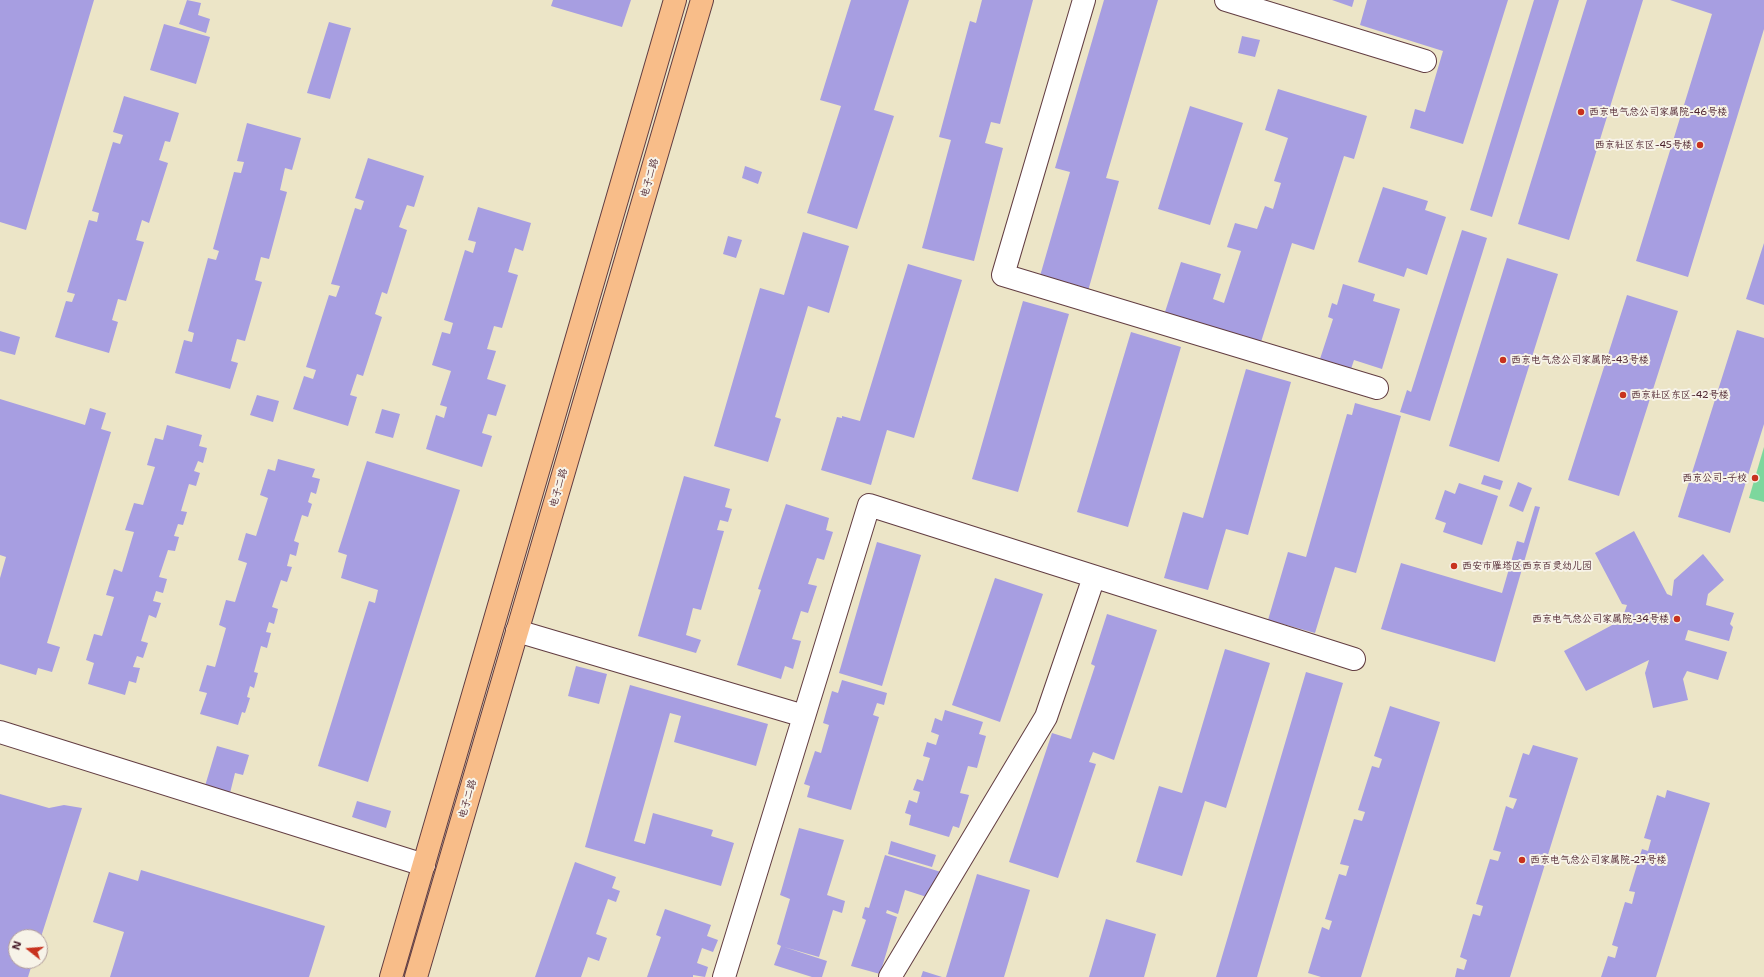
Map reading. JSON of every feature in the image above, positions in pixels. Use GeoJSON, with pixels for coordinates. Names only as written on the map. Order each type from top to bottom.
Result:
{"type":"FeatureCollection","features":[{"type":"Feature","properties":{"kind":"main road"},"geometry":{"type":"LineString","coordinates":[[391,977],[675,0]]}},
{"type":"Feature","properties":{"kind":"main road","name":"电子二路"},"geometry":{"type":"LineString","coordinates":[[416,977],[702,0]]}},
{"type":"Feature","properties":{"kind":"street"},"geometry":{"type":"LineString","coordinates":[[1084,0],[1003,274],[1377,388]]}},
{"type":"Feature","properties":{"kind":"street"},"geometry":{"type":"LineString","coordinates":[[1226,0],[1425,61]]}},
{"type":"Feature","properties":{"kind":"street"},"geometry":{"type":"LineString","coordinates":[[724,977],[869,505],[1354,659]]}},
{"type":"Feature","properties":{"kind":"street"},"geometry":{"type":"LineString","coordinates":[[890,977],[1046,717],[1094,577]]}},
{"type":"Feature","properties":{"kind":"street"},"geometry":{"type":"LineString","coordinates":[[517,631],[804,716]]}},
{"type":"Feature","properties":{"kind":"street"},"geometry":{"type":"LineString","coordinates":[[0,732],[424,865]]}},
{"type":"Feature","properties":{"kind":"green space"},"geometry":{"type":"Polygon","coordinates":[[[1764,447],[1764,502],[1749,498],[1764,447]]]}},
{"type":"Feature","properties":{"kind":"building"},"geometry":{"type":"Polygon","coordinates":[[[0,0],[94,0],[26,230],[0,222],[0,0]]]}},
{"type":"Feature","properties":{"kind":"building"},"geometry":{"type":"Polygon","coordinates":[[[187,0],[201,3],[198,15],[210,19],[206,33],[179,24],[187,0]]]}},
{"type":"Feature","properties":{"kind":"building"},"geometry":{"type":"Polygon","coordinates":[[[553,0],[631,0],[622,27],[551,6],[553,0]]]}},
{"type":"Feature","properties":{"kind":"building"},"geometry":{"type":"Polygon","coordinates":[[[851,0],[909,0],[874,110],[894,116],[857,229],[807,213],[841,106],[820,100],[851,0]]]}},
{"type":"Feature","properties":{"kind":"building"},"geometry":{"type":"Polygon","coordinates":[[[982,0],[1033,0],[1000,124],[991,122],[985,143],[1003,148],[974,261],[922,248],[951,140],[939,137],[970,21],[976,23],[982,0]]]}},
{"type":"Feature","properties":{"kind":"building"},"geometry":{"type":"Polygon","coordinates":[[[1104,0],[1158,0],[1106,178],[1119,181],[1088,291],[1040,276],[1070,172],[1055,168],[1104,0]]]}},
{"type":"Feature","properties":{"kind":"building"},"geometry":{"type":"Polygon","coordinates":[[[1332,0],[1354,0],[1352,7],[1332,0]]]}},
{"type":"Feature","properties":{"kind":"building"},"geometry":{"type":"Polygon","coordinates":[[[1367,0],[1508,0],[1463,144],[1410,128],[1415,109],[1425,112],[1443,51],[1360,25],[1367,0]]]}},
{"type":"Feature","properties":{"kind":"building"},"geometry":{"type":"Polygon","coordinates":[[[1534,0],[1559,0],[1492,217],[1470,210],[1534,0]]]}},
{"type":"Feature","properties":{"kind":"building","name":"西京电气总公司家属院-46号楼"},"geometry":{"type":"Polygon","coordinates":[[[1587,0],[1643,0],[1569,240],[1518,224],[1587,0]]]}},
{"type":"Feature","properties":{"kind":"building","name":"西京社区东区-45号楼"},"geometry":{"type":"Polygon","coordinates":[[[1670,0],[1764,0],[1764,29],[1688,277],[1636,261],[1712,14],[1670,0]]]}},
{"type":"Feature","properties":{"kind":"building"},"geometry":{"type":"Polygon","coordinates":[[[329,22],[351,28],[330,99],[307,93],[329,22]]]}},
{"type":"Feature","properties":{"kind":"building"},"geometry":{"type":"Polygon","coordinates":[[[164,24],[210,37],[196,84],[150,70],[164,24]]]}},
{"type":"Feature","properties":{"kind":"building"},"geometry":{"type":"Polygon","coordinates":[[[1242,36],[1260,40],[1255,57],[1238,53],[1242,36]]]}},
{"type":"Feature","properties":{"kind":"building"},"geometry":{"type":"Polygon","coordinates":[[[1278,89],[1367,116],[1354,159],[1344,156],[1314,250],[1292,243],[1261,342],[1165,312],[1181,262],[1221,274],[1213,299],[1224,303],[1241,251],[1227,247],[1235,223],[1257,229],[1265,206],[1273,209],[1281,183],[1274,181],[1288,138],[1265,130],[1278,89]]]}},
{"type":"Feature","properties":{"kind":"building"},"geometry":{"type":"Polygon","coordinates":[[[124,96],[179,113],[170,142],[165,141],[159,160],[168,163],[149,223],[142,220],[136,240],[144,242],[126,301],[118,299],[112,320],[118,322],[109,353],[55,337],[66,301],[72,302],[75,294],[67,292],[89,220],[97,222],[99,213],[92,211],[113,142],[120,144],[123,135],[113,132],[124,96]]]}},
{"type":"Feature","properties":{"kind":"building"},"geometry":{"type":"Polygon","coordinates":[[[1190,106],[1243,123],[1210,225],[1158,209],[1190,106]]]}},
{"type":"Feature","properties":{"kind":"building"},"geometry":{"type":"Polygon","coordinates":[[[247,123],[301,138],[292,170],[285,168],[280,190],[287,192],[269,259],[261,257],[255,280],[262,282],[245,341],[237,339],[231,361],[238,363],[230,389],[175,373],[184,340],[192,342],[194,333],[188,331],[208,258],[216,260],[219,251],[213,249],[234,172],[241,173],[244,162],[237,161],[247,123]]]}},
{"type":"Feature","properties":{"kind":"building"},"geometry":{"type":"Polygon","coordinates":[[[368,158],[424,176],[414,207],[407,205],[399,227],[407,230],[387,294],[382,292],[375,314],[382,317],[363,376],[357,374],[350,395],[357,397],[348,426],[293,409],[304,376],[313,379],[316,370],[306,367],[329,295],[336,297],[340,286],[331,284],[355,208],[361,210],[364,201],[355,198],[368,158]]]}},
{"type":"Feature","properties":{"kind":"building"},"geometry":{"type":"Polygon","coordinates":[[[745,166],[762,172],[758,184],[742,178],[745,166]]]}},
{"type":"Feature","properties":{"kind":"building"},"geometry":{"type":"Polygon","coordinates":[[[1383,187],[1428,201],[1425,210],[1446,217],[1427,275],[1407,268],[1404,277],[1358,262],[1383,187]]]}},
{"type":"Feature","properties":{"kind":"building"},"geometry":{"type":"Polygon","coordinates":[[[478,207],[531,223],[523,251],[515,248],[508,272],[518,275],[502,328],[494,326],[487,349],[496,351],[487,379],[506,385],[496,416],[488,414],[482,433],[492,436],[482,467],[426,449],[436,415],[444,418],[447,407],[440,405],[451,371],[432,365],[442,332],[450,334],[453,323],[444,320],[465,250],[473,253],[476,242],[468,240],[478,207]]]}},
{"type":"Feature","properties":{"kind":"building"},"geometry":{"type":"Polygon","coordinates":[[[1462,230],[1487,238],[1430,421],[1400,412],[1407,390],[1411,392],[1462,230]]]}},
{"type":"Feature","properties":{"kind":"building"},"geometry":{"type":"Polygon","coordinates":[[[803,232],[849,246],[829,313],[808,306],[775,417],[781,419],[768,462],[714,446],[760,288],[784,295],[803,232]]]}},
{"type":"Feature","properties":{"kind":"building"},"geometry":{"type":"Polygon","coordinates":[[[728,236],[742,240],[736,258],[723,254],[728,236]]]}},
{"type":"Feature","properties":{"kind":"building"},"geometry":{"type":"Polygon","coordinates":[[[1764,243],[1764,305],[1746,299],[1764,243]]]}},
{"type":"Feature","properties":{"kind":"building","name":"西京电气总公司家属院-43号楼"},"geometry":{"type":"Polygon","coordinates":[[[1507,258],[1558,274],[1499,462],[1449,446],[1507,258]]]}},
{"type":"Feature","properties":{"kind":"building"},"geometry":{"type":"Polygon","coordinates":[[[908,264],[962,280],[914,438],[887,430],[871,485],[821,470],[837,417],[842,418],[842,416],[860,421],[908,264]]]}},
{"type":"Feature","properties":{"kind":"building"},"geometry":{"type":"Polygon","coordinates":[[[1343,284],[1375,294],[1373,301],[1400,309],[1382,369],[1354,360],[1351,369],[1320,359],[1333,319],[1328,317],[1332,303],[1337,305],[1343,284]]]}},
{"type":"Feature","properties":{"kind":"building","name":"西京社区东区-42号楼"},"geometry":{"type":"Polygon","coordinates":[[[1627,295],[1678,311],[1619,496],[1568,480],[1627,295]]]}},
{"type":"Feature","properties":{"kind":"building"},"geometry":{"type":"Polygon","coordinates":[[[1023,301],[1069,314],[1018,492],[972,479],[1023,301]]]}},
{"type":"Feature","properties":{"kind":"building"},"geometry":{"type":"Polygon","coordinates":[[[1737,330],[1764,338],[1764,424],[1730,533],[1678,517],[1737,330]]]}},
{"type":"Feature","properties":{"kind":"building"},"geometry":{"type":"Polygon","coordinates":[[[0,331],[20,337],[15,355],[0,351],[0,331]]]}},
{"type":"Feature","properties":{"kind":"building"},"geometry":{"type":"Polygon","coordinates":[[[1131,332],[1181,347],[1128,527],[1077,512],[1131,332]]]}},
{"type":"Feature","properties":{"kind":"building"},"geometry":{"type":"Polygon","coordinates":[[[1246,369],[1291,382],[1248,535],[1226,529],[1208,590],[1164,578],[1183,512],[1203,518],[1246,369]]]}},
{"type":"Feature","properties":{"kind":"building"},"geometry":{"type":"Polygon","coordinates":[[[257,395],[279,401],[273,422],[250,415],[257,395]]]}},
{"type":"Feature","properties":{"kind":"building"},"geometry":{"type":"Polygon","coordinates":[[[0,399],[85,425],[90,408],[106,413],[101,429],[111,432],[47,643],[60,647],[52,672],[38,668],[36,675],[0,664],[0,578],[6,557],[0,555],[0,399]]]}},
{"type":"Feature","properties":{"kind":"building"},"geometry":{"type":"Polygon","coordinates":[[[1355,403],[1401,416],[1356,573],[1335,567],[1315,633],[1268,620],[1288,552],[1306,557],[1347,414],[1352,415],[1355,403]]]}},
{"type":"Feature","properties":{"kind":"building"},"geometry":{"type":"Polygon","coordinates":[[[382,409],[400,414],[393,438],[375,433],[382,409]]]}},
{"type":"Feature","properties":{"kind":"building"},"geometry":{"type":"Polygon","coordinates":[[[167,425],[202,435],[199,446],[207,448],[203,463],[198,461],[194,471],[200,473],[196,486],[189,484],[181,511],[187,512],[183,525],[178,524],[174,536],[179,537],[175,551],[168,550],[159,577],[167,579],[163,593],[156,591],[153,601],[161,603],[156,618],[149,615],[141,641],[148,643],[143,658],[137,656],[133,667],[140,668],[136,683],[129,681],[125,695],[88,684],[94,663],[86,660],[94,634],[102,636],[114,597],[106,595],[114,569],[122,572],[134,532],[125,530],[134,503],[143,505],[155,467],[147,465],[155,438],[163,440],[167,425]]]}},
{"type":"Feature","properties":{"kind":"building"},"geometry":{"type":"Polygon","coordinates":[[[278,459],[315,469],[312,477],[320,479],[316,494],[311,492],[308,502],[312,504],[308,517],[302,515],[294,541],[299,543],[296,556],[290,554],[287,566],[292,567],[287,582],[281,580],[272,607],[278,609],[274,624],[269,622],[266,632],[271,633],[267,648],[261,646],[254,672],[258,673],[254,688],[250,686],[247,697],[250,698],[245,713],[242,712],[238,725],[200,714],[207,693],[199,691],[207,665],[215,667],[226,628],[219,625],[226,600],[235,602],[247,563],[238,560],[246,533],[256,536],[268,498],[260,495],[268,469],[275,471],[278,459]]]}},
{"type":"Feature","properties":{"kind":"building"},"geometry":{"type":"Polygon","coordinates":[[[367,461],[460,490],[368,782],[318,766],[369,601],[375,603],[378,590],[341,578],[347,555],[338,552],[367,461]]]}},
{"type":"Feature","properties":{"kind":"building"},"geometry":{"type":"Polygon","coordinates":[[[1484,475],[1503,481],[1500,490],[1481,484],[1484,475]]]}},
{"type":"Feature","properties":{"kind":"building"},"geometry":{"type":"Polygon","coordinates":[[[684,476],[730,489],[725,507],[732,509],[728,522],[720,520],[717,530],[724,531],[701,610],[693,608],[686,635],[701,640],[696,653],[638,636],[684,476]]]}},
{"type":"Feature","properties":{"kind":"building"},"geometry":{"type":"Polygon","coordinates":[[[1518,482],[1532,488],[1523,512],[1509,506],[1518,482]]]}},
{"type":"Feature","properties":{"kind":"building"},"geometry":{"type":"Polygon","coordinates":[[[1459,483],[1498,496],[1482,545],[1443,532],[1446,523],[1435,519],[1445,490],[1455,494],[1459,483]]]}},
{"type":"Feature","properties":{"kind":"building"},"geometry":{"type":"Polygon","coordinates":[[[786,504],[829,518],[826,530],[833,532],[824,560],[817,558],[808,584],[817,586],[808,613],[801,611],[792,639],[801,641],[793,669],[785,666],[781,679],[737,665],[761,590],[758,589],[786,504]]]}},
{"type":"Feature","properties":{"kind":"building"},"geometry":{"type":"Polygon","coordinates":[[[1535,506],[1540,507],[1495,662],[1381,629],[1401,563],[1502,593],[1517,541],[1524,543],[1535,506]]]}},
{"type":"Feature","properties":{"kind":"building","name":"西京电气总公司家属院-34号楼"},"geometry":{"type":"Polygon","coordinates":[[[1634,531],[1667,594],[1672,596],[1674,580],[1703,554],[1724,580],[1708,594],[1706,605],[1734,613],[1730,624],[1733,627],[1729,641],[1688,630],[1685,640],[1727,652],[1718,680],[1687,671],[1683,679],[1688,700],[1653,708],[1645,673],[1649,660],[1586,691],[1564,651],[1614,624],[1620,625],[1627,605],[1622,604],[1595,553],[1634,531]]]}},
{"type":"Feature","properties":{"kind":"building"},"geometry":{"type":"Polygon","coordinates":[[[877,542],[921,555],[882,686],[839,673],[877,542]]]}},
{"type":"Feature","properties":{"kind":"building"},"geometry":{"type":"Polygon","coordinates":[[[995,578],[1043,594],[1000,722],[952,705],[995,578]]]}},
{"type":"Feature","properties":{"kind":"building"},"geometry":{"type":"Polygon","coordinates":[[[1107,614],[1157,630],[1114,760],[1093,752],[1089,762],[1096,764],[1058,878],[1009,862],[1052,733],[1071,739],[1095,666],[1091,664],[1107,614]]]}},
{"type":"Feature","properties":{"kind":"building"},"geometry":{"type":"Polygon","coordinates":[[[1225,649],[1270,663],[1226,808],[1205,801],[1182,876],[1136,862],[1159,786],[1182,793],[1225,649]]]}},
{"type":"Feature","properties":{"kind":"building"},"geometry":{"type":"Polygon","coordinates":[[[576,666],[607,674],[599,704],[568,696],[576,666]]]}},
{"type":"Feature","properties":{"kind":"building"},"geometry":{"type":"Polygon","coordinates":[[[1306,672],[1343,683],[1257,977],[1216,977],[1306,672]]]}},
{"type":"Feature","properties":{"kind":"building"},"geometry":{"type":"Polygon","coordinates":[[[842,680],[887,693],[884,705],[877,703],[873,715],[879,717],[851,810],[807,797],[810,786],[804,784],[815,751],[821,753],[829,725],[823,723],[832,691],[838,693],[842,680]]]}},
{"type":"Feature","properties":{"kind":"building"},"geometry":{"type":"Polygon","coordinates":[[[630,685],[768,724],[756,766],[674,742],[681,716],[670,713],[634,841],[645,844],[653,813],[713,830],[711,836],[734,843],[721,886],[585,847],[630,685]]]}},
{"type":"Feature","properties":{"kind":"building"},"geometry":{"type":"Polygon","coordinates":[[[1390,706],[1440,722],[1361,977],[1321,977],[1308,973],[1322,927],[1329,930],[1332,921],[1325,919],[1339,874],[1346,876],[1349,866],[1340,864],[1354,819],[1362,821],[1365,812],[1358,810],[1372,766],[1379,768],[1382,759],[1374,756],[1390,706]]]}},
{"type":"Feature","properties":{"kind":"building"},"geometry":{"type":"Polygon","coordinates":[[[945,710],[983,722],[979,734],[986,736],[977,768],[968,766],[960,793],[969,795],[959,828],[953,826],[949,837],[909,825],[911,815],[905,813],[909,800],[917,803],[920,792],[913,790],[917,779],[923,781],[930,758],[923,756],[927,742],[936,745],[939,735],[931,732],[935,718],[942,721],[945,710]]]}},
{"type":"Feature","properties":{"kind":"building","name":"西京电气总公司家属院-27号楼"},"geometry":{"type":"Polygon","coordinates":[[[1533,745],[1578,758],[1510,977],[1455,977],[1457,968],[1464,970],[1467,960],[1460,957],[1473,914],[1480,916],[1483,906],[1476,904],[1490,859],[1498,861],[1501,852],[1493,850],[1506,806],[1513,809],[1517,799],[1509,797],[1523,753],[1529,755],[1533,745]]]}},
{"type":"Feature","properties":{"kind":"building"},"geometry":{"type":"Polygon","coordinates":[[[217,746],[249,755],[243,775],[235,773],[230,793],[205,786],[217,746]]]}},
{"type":"Feature","properties":{"kind":"building"},"geometry":{"type":"Polygon","coordinates":[[[1667,790],[1710,803],[1656,977],[1601,977],[1608,956],[1615,958],[1618,947],[1612,945],[1625,902],[1632,904],[1635,892],[1629,891],[1642,849],[1648,851],[1651,840],[1644,838],[1657,795],[1665,798],[1667,790]]]}},
{"type":"Feature","properties":{"kind":"building"},"geometry":{"type":"Polygon","coordinates":[[[0,794],[49,808],[64,805],[82,808],[44,929],[8,929],[8,969],[30,969],[28,977],[0,977],[0,794]]]}},
{"type":"Feature","properties":{"kind":"building"},"geometry":{"type":"Polygon","coordinates":[[[357,801],[391,811],[386,828],[352,817],[357,801]]]}},
{"type":"Feature","properties":{"kind":"building"},"geometry":{"type":"Polygon","coordinates":[[[799,828],[844,840],[827,895],[845,901],[842,913],[833,910],[819,957],[784,947],[827,961],[822,977],[812,977],[774,965],[781,946],[777,944],[790,899],[780,895],[799,828]]]}},
{"type":"Feature","properties":{"kind":"building"},"geometry":{"type":"Polygon","coordinates":[[[891,841],[936,855],[932,867],[888,854],[891,841]]]}},
{"type":"Feature","properties":{"kind":"building"},"geometry":{"type":"Polygon","coordinates":[[[885,855],[941,872],[933,899],[905,890],[898,914],[887,910],[886,913],[897,917],[880,974],[851,966],[866,920],[862,918],[865,907],[869,908],[885,855]]]}},
{"type":"Feature","properties":{"kind":"building"},"geometry":{"type":"Polygon","coordinates":[[[575,862],[616,877],[612,888],[620,891],[616,902],[608,899],[596,934],[607,938],[599,961],[588,957],[581,977],[535,977],[575,862]]]}},
{"type":"Feature","properties":{"kind":"building"},"geometry":{"type":"Polygon","coordinates":[[[141,870],[325,926],[309,977],[110,977],[124,932],[93,922],[109,872],[138,881],[141,870]]]}},
{"type":"Feature","properties":{"kind":"building"},"geometry":{"type":"Polygon","coordinates":[[[977,874],[1030,890],[1004,977],[946,977],[977,874]]]}},
{"type":"Feature","properties":{"kind":"building"},"geometry":{"type":"Polygon","coordinates":[[[665,909],[711,925],[707,936],[718,940],[713,952],[702,948],[697,963],[708,967],[705,977],[693,975],[693,977],[647,977],[661,937],[656,935],[665,909]]]}},
{"type":"Feature","properties":{"kind":"building"},"geometry":{"type":"Polygon","coordinates":[[[1106,919],[1156,934],[1144,977],[1089,977],[1106,919]]]}},
{"type":"Feature","properties":{"kind":"building"},"geometry":{"type":"Polygon","coordinates":[[[923,971],[942,977],[921,977],[923,971]]]}},
{"type":"Feature","properties":{"kind":"place","name":"西京电气总公司家属院-46号楼"},"geometry":{"type":"Point","coordinates":[1581,112]}},
{"type":"Feature","properties":{"kind":"place","name":"西京社区东区-45号楼"},"geometry":{"type":"Point","coordinates":[1700,145]}},
{"type":"Feature","properties":{"kind":"place","name":"西京电气总公司家属院-43号楼"},"geometry":{"type":"Point","coordinates":[1503,360]}},
{"type":"Feature","properties":{"kind":"place","name":"西京社区东区-42号楼"},"geometry":{"type":"Point","coordinates":[1623,395]}},
{"type":"Feature","properties":{"kind":"place","name":"西京公司-子校"},"geometry":{"type":"Point","coordinates":[1755,478]}},
{"type":"Feature","properties":{"kind":"place","name":"西安市雁塔区西京百灵幼儿园"},"geometry":{"type":"Point","coordinates":[1454,566]}},
{"type":"Feature","properties":{"kind":"place","name":"西京电气总公司家属院-34号楼"},"geometry":{"type":"Point","coordinates":[1677,619]}},
{"type":"Feature","properties":{"kind":"place","name":"西京电气总公司家属院-27号楼"},"geometry":{"type":"Point","coordinates":[1522,860]}}]}
